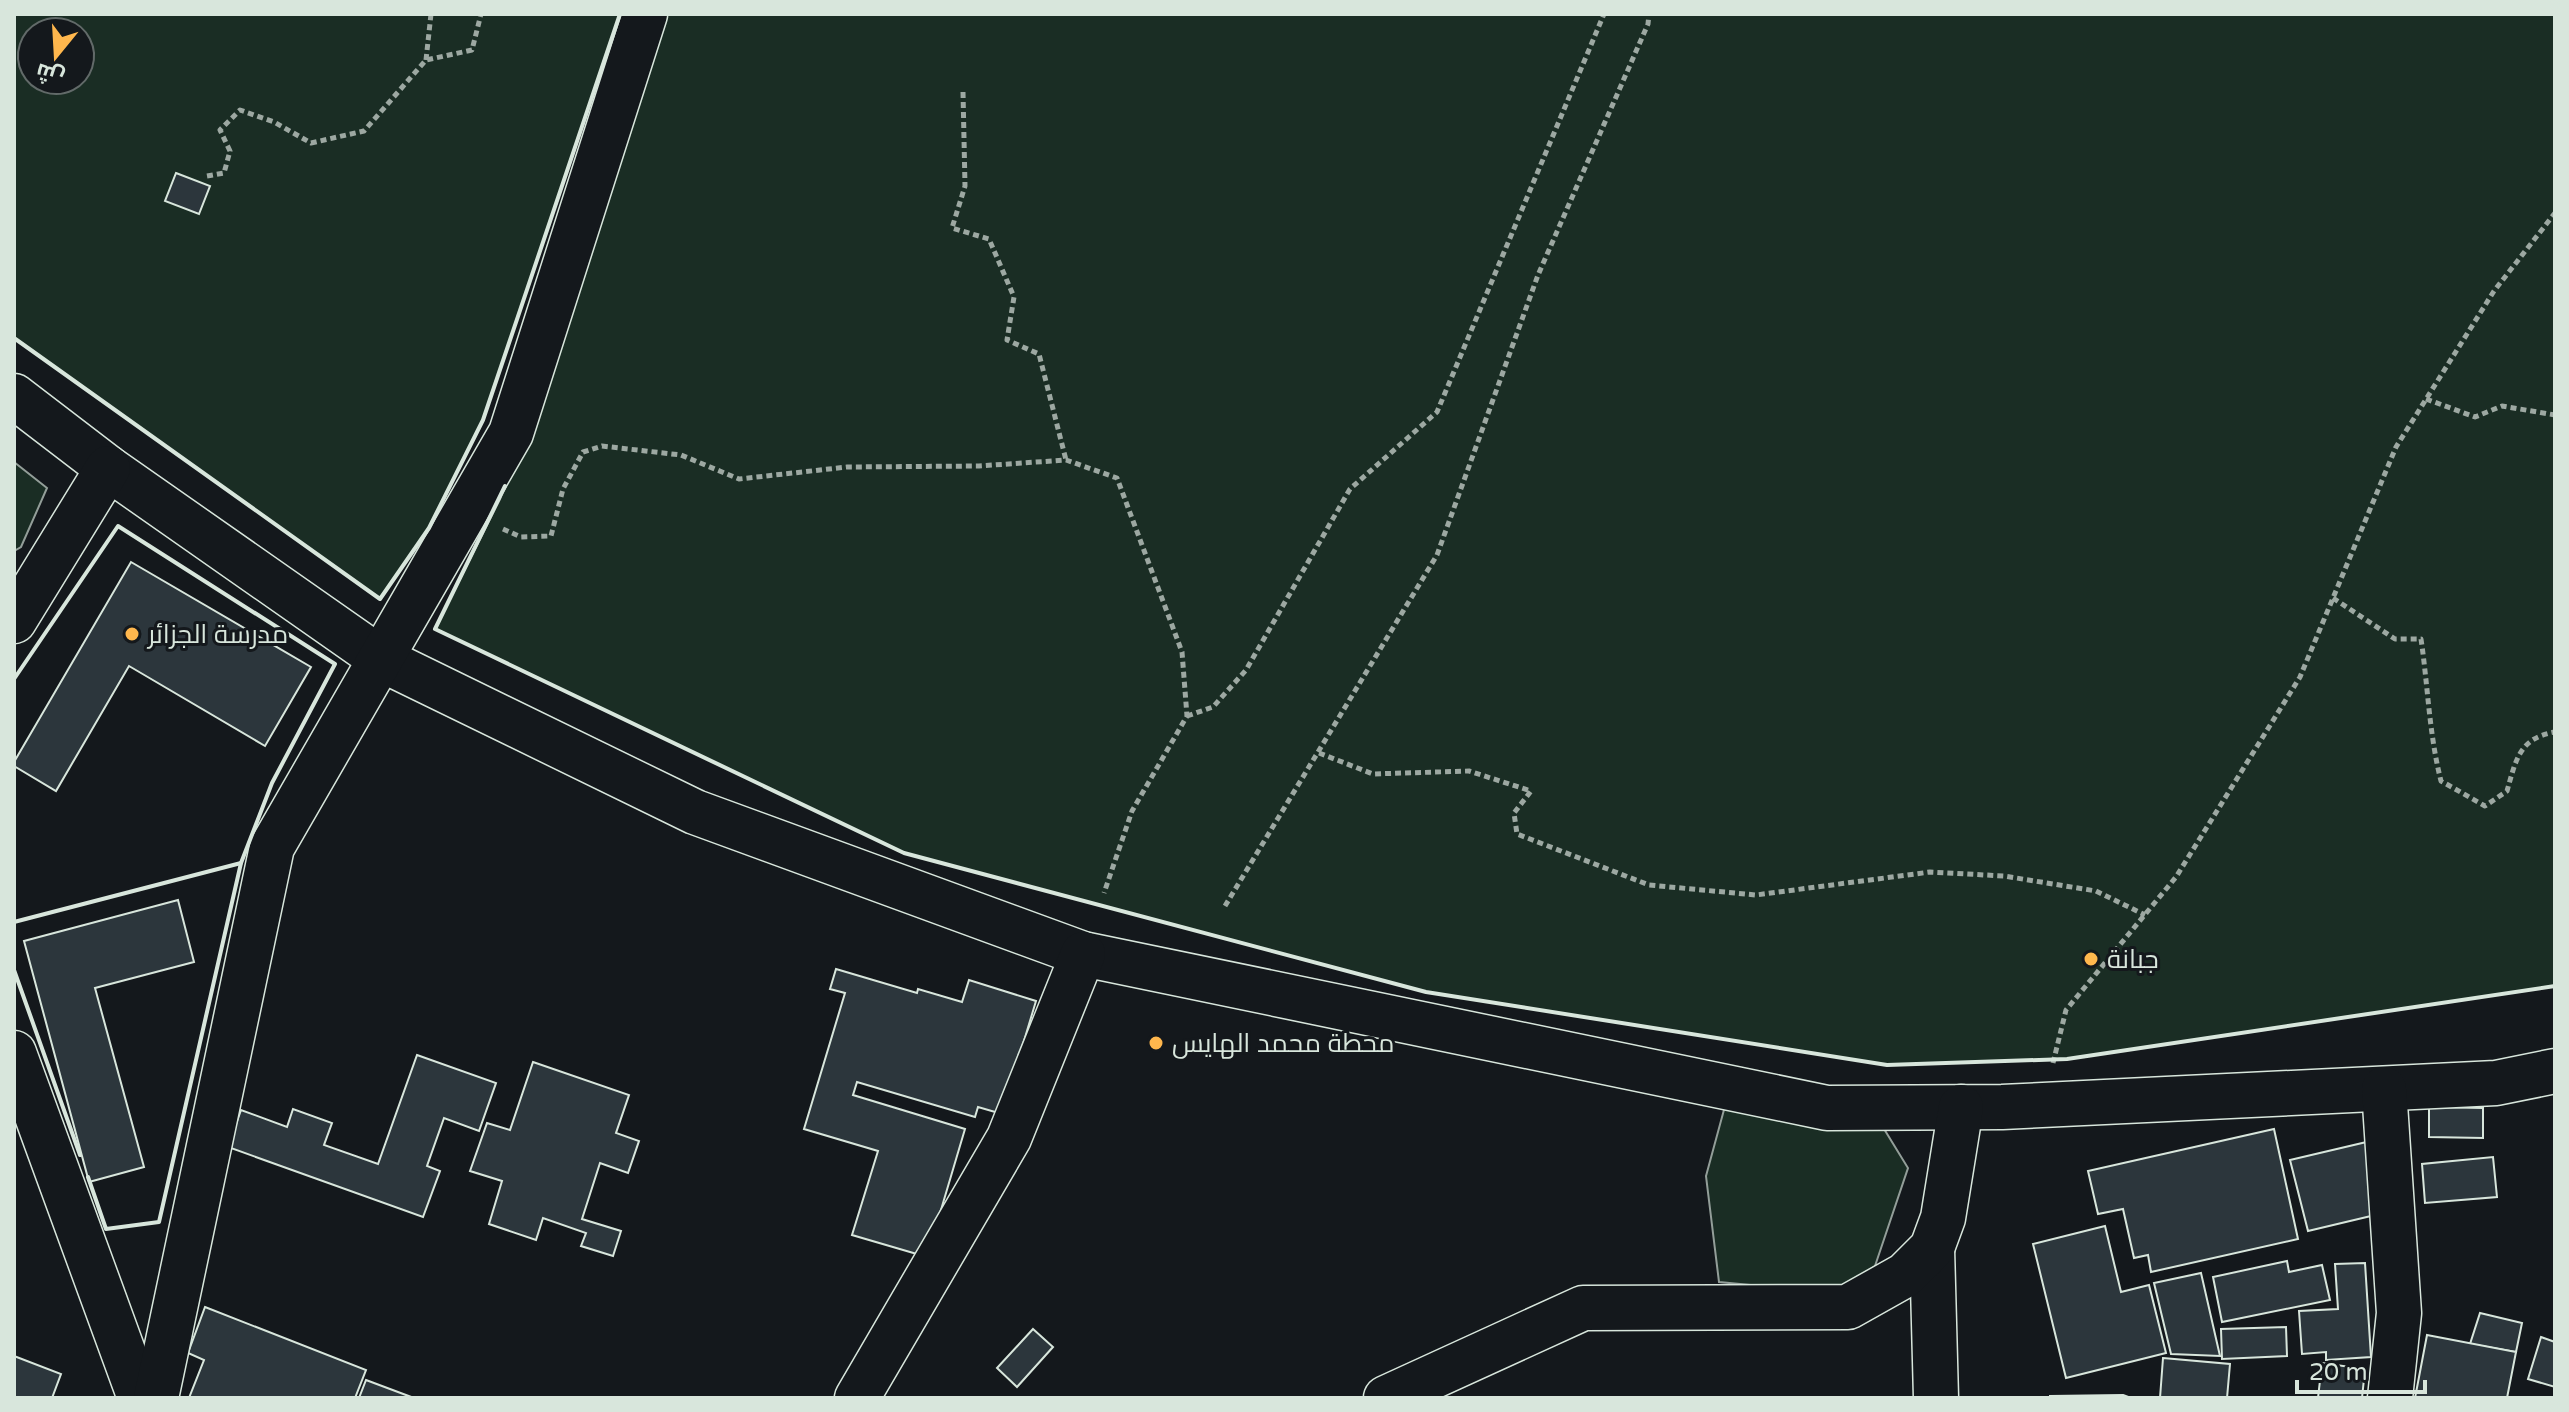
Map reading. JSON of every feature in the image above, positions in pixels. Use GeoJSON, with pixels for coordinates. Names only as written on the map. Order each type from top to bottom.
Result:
{"type":"FeatureCollection","features":[{"type":"Feature","properties":{"kind":"street"},"geometry":{"type":"LineString","coordinates":[[156,1398],[272,847],[511,433],[645,14]]}},
{"type":"Feature","properties":{"kind":"street"},"geometry":{"type":"LineString","coordinates":[[14,396],[108,468],[381,659],[695,812],[1083,954],[1827,1108],[2042,1105],[2384,1089],[2496,1083],[2555,1071]]}},
{"type":"Feature","properties":{"kind":"street"},"geometry":{"type":"LineString","coordinates":[[14,621],[108,468]]}},
{"type":"Feature","properties":{"kind":"street"},"geometry":{"type":"LineString","coordinates":[[857,1398],[1009,1138],[1083,954]]}},
{"type":"Feature","properties":{"kind":"street"},"geometry":{"type":"LineString","coordinates":[[14,1053],[140,1398]]}},
{"type":"Feature","properties":{"kind":"street"},"geometry":{"type":"LineString","coordinates":[[2384,1089],[2399,1313],[2390,1398]]}},
{"type":"Feature","properties":{"kind":"street"},"geometry":{"type":"LineString","coordinates":[[1936,1398],[1932,1248],[1943,1218],[1961,1107]]}},
{"type":"Feature","properties":{"kind":"street"},"geometry":{"type":"LineString","coordinates":[[1386,1398],[1434,1388],[1583,1308],[1848,1307],[1905,1275],[1932,1248]]}},
{"type":"Feature","properties":{"kind":"path"},"geometry":{"type":"LineString","coordinates":[[207,176],[224,173],[230,151],[220,130],[240,110],[274,122],[311,143],[364,131],[426,60],[431,14]]}},
{"type":"Feature","properties":{"kind":"path"},"geometry":{"type":"LineString","coordinates":[[426,60],[472,50],[481,14]]}},
{"type":"Feature","properties":{"kind":"path"},"geometry":{"type":"LineString","coordinates":[[1187,716],[1213,707],[1246,670],[1350,489],[1437,412],[1604,14]]}},
{"type":"Feature","properties":{"kind":"path"},"geometry":{"type":"LineString","coordinates":[[1225,906],[1437,555],[1538,275],[1648,24],[1649,14]]}},
{"type":"Feature","properties":{"kind":"path"},"geometry":{"type":"LineString","coordinates":[[963,92],[965,186],[952,228],[989,239],[1014,297],[1007,340],[1039,354],[1066,460]]}},
{"type":"Feature","properties":{"kind":"path"},"geometry":{"type":"LineString","coordinates":[[2042,1105],[2066,1010],[2176,877],[2300,677],[2396,447],[2494,291],[2555,213]]}},
{"type":"Feature","properties":{"kind":"path"},"geometry":{"type":"LineString","coordinates":[[2426,399],[2475,417],[2502,406],[2555,415]]}},
{"type":"Feature","properties":{"kind":"path"},"geometry":{"type":"LineString","coordinates":[[466,511],[521,537],[551,536],[563,489],[583,452],[602,446],[681,455],[739,479],[847,467],[979,466],[1066,460],[1117,478],[1130,505],[1182,652],[1187,716],[1132,811],[1104,893]]}},
{"type":"Feature","properties":{"kind":"path"},"geometry":{"type":"LineString","coordinates":[[2333,598],[2395,639],[2421,639],[2430,701],[2432,745],[2441,781],[2485,806],[2507,791],[2518,755],[2537,735],[2555,732]]}},
{"type":"Feature","properties":{"kind":"path"},"geometry":{"type":"LineString","coordinates":[[1319,753],[1373,774],[1469,771],[1531,791],[1514,813],[1517,834],[1649,885],[1756,895],[1930,872],[2004,876],[2096,891],[2145,915]]}},
{"type":"Feature","properties":{"kind":"green space"},"geometry":{"type":"Polygon","coordinates":[[[14,14],[620,14],[483,420],[429,528],[380,599],[14,338],[14,14]]]}},
{"type":"Feature","properties":{"kind":"green space"},"geometry":{"type":"Polygon","coordinates":[[[667,14],[2555,14],[2555,986],[2067,1059],[1887,1065],[1426,992],[904,853],[435,629],[500,499],[577,285],[667,14]]]}},
{"type":"Feature","properties":{"kind":"green space"},"geometry":{"type":"Polygon","coordinates":[[[14,462],[47,488],[21,547],[14,551],[14,462]]]}},
{"type":"Feature","properties":{"kind":"green space"},"geometry":{"type":"Polygon","coordinates":[[[1725,1106],[1881,1124],[1908,1168],[1875,1266],[1838,1293],[1719,1282],[1706,1176],[1725,1106]]]}},
{"type":"Feature","properties":{"kind":"building"},"geometry":{"type":"Polygon","coordinates":[[[176,173],[210,186],[199,214],[165,201],[176,173]]]}},
{"type":"Feature","properties":{"kind":"building"},"geometry":{"type":"Polygon","coordinates":[[[131,562],[311,667],[265,746],[129,666],[56,791],[14,766],[14,762],[131,562]]]}},
{"type":"Feature","properties":{"kind":"building"},"geometry":{"type":"Polygon","coordinates":[[[178,900],[194,962],[95,988],[144,1167],[89,1182],[24,941],[178,900]]]}},
{"type":"Feature","properties":{"kind":"building"},"geometry":{"type":"Polygon","coordinates":[[[836,969],[917,993],[918,989],[962,1002],[969,980],[1036,1001],[1002,1114],[978,1107],[975,1117],[857,1082],[853,1095],[965,1129],[927,1257],[852,1235],[878,1151],[804,1129],[845,993],[830,989],[836,969]]]}},
{"type":"Feature","properties":{"kind":"building"},"geometry":{"type":"Polygon","coordinates":[[[417,1055],[496,1083],[479,1131],[444,1118],[427,1166],[440,1171],[423,1217],[228,1147],[241,1110],[287,1127],[293,1109],[332,1123],[324,1145],[378,1164],[417,1055]]]}},
{"type":"Feature","properties":{"kind":"building"},"geometry":{"type":"Polygon","coordinates":[[[533,1062],[629,1095],[616,1133],[639,1141],[628,1173],[600,1163],[582,1219],[621,1231],[613,1256],[581,1246],[586,1233],[543,1218],[536,1240],[489,1224],[502,1181],[470,1171],[487,1123],[510,1130],[533,1062]]]}},
{"type":"Feature","properties":{"kind":"building"},"geometry":{"type":"Polygon","coordinates":[[[2429,1107],[2483,1108],[2483,1138],[2429,1137],[2429,1107]]]}},
{"type":"Feature","properties":{"kind":"building"},"geometry":{"type":"Polygon","coordinates":[[[2274,1129],[2298,1239],[2151,1272],[2148,1255],[2134,1258],[2123,1209],[2098,1214],[2088,1171],[2274,1129]]]}},
{"type":"Feature","properties":{"kind":"building"},"geometry":{"type":"Polygon","coordinates":[[[2375,1140],[2392,1211],[2308,1231],[2290,1160],[2375,1140]]]}},
{"type":"Feature","properties":{"kind":"building"},"geometry":{"type":"Polygon","coordinates":[[[2493,1157],[2497,1197],[2425,1203],[2422,1164],[2493,1157]]]}},
{"type":"Feature","properties":{"kind":"building"},"geometry":{"type":"Polygon","coordinates":[[[2105,1226],[2121,1292],[2149,1285],[2166,1353],[2066,1378],[2033,1244],[2105,1226]]]}},
{"type":"Feature","properties":{"kind":"building"},"geometry":{"type":"Polygon","coordinates":[[[2287,1261],[2289,1272],[2322,1265],[2330,1300],[2222,1322],[2213,1277],[2287,1261]]]}},
{"type":"Feature","properties":{"kind":"building"},"geometry":{"type":"Polygon","coordinates":[[[2365,1263],[2371,1357],[2326,1360],[2326,1352],[2302,1354],[2299,1311],[2338,1309],[2335,1264],[2365,1263]]]}},
{"type":"Feature","properties":{"kind":"building"},"geometry":{"type":"Polygon","coordinates":[[[2201,1273],[2220,1356],[2171,1354],[2154,1283],[2201,1273]]]}},
{"type":"Feature","properties":{"kind":"building"},"geometry":{"type":"Polygon","coordinates":[[[205,1307],[366,1370],[355,1398],[189,1398],[204,1360],[188,1353],[205,1307]]]}},
{"type":"Feature","properties":{"kind":"building"},"geometry":{"type":"Polygon","coordinates":[[[2480,1313],[2522,1323],[2516,1352],[2470,1344],[2480,1313]]]}},
{"type":"Feature","properties":{"kind":"building"},"geometry":{"type":"Polygon","coordinates":[[[2286,1327],[2287,1356],[2222,1359],[2221,1329],[2286,1327]]]}},
{"type":"Feature","properties":{"kind":"building"},"geometry":{"type":"Polygon","coordinates":[[[1033,1329],[1053,1347],[1017,1387],[997,1368],[1033,1329]]]}},
{"type":"Feature","properties":{"kind":"building"},"geometry":{"type":"Polygon","coordinates":[[[2427,1335],[2516,1352],[2507,1398],[2415,1398],[2427,1335]]]}},
{"type":"Feature","properties":{"kind":"building"},"geometry":{"type":"Polygon","coordinates":[[[2541,1337],[2555,1342],[2555,1387],[2528,1379],[2541,1337]]]}},
{"type":"Feature","properties":{"kind":"building"},"geometry":{"type":"Polygon","coordinates":[[[14,1356],[61,1374],[52,1398],[14,1398],[14,1356]]]}},
{"type":"Feature","properties":{"kind":"building"},"geometry":{"type":"Polygon","coordinates":[[[2163,1358],[2230,1364],[2227,1398],[2160,1398],[2163,1358]]]}},
{"type":"Feature","properties":{"kind":"building"},"geometry":{"type":"Polygon","coordinates":[[[2322,1363],[2365,1369],[2362,1398],[2318,1398],[2322,1363]]]}},
{"type":"Feature","properties":{"kind":"building"},"geometry":{"type":"Polygon","coordinates":[[[366,1380],[414,1398],[359,1398],[366,1380]]]}},
{"type":"Feature","properties":{"kind":"building"},"geometry":{"type":"Polygon","coordinates":[[[2123,1395],[2131,1398],[2050,1398],[2050,1396],[2123,1395]]]}},
{"type":"Feature","properties":{"kind":"wall"},"geometry":{"type":"LineString","coordinates":[[14,338],[380,599],[429,528],[483,420],[620,14]]}},
{"type":"Feature","properties":{"kind":"wall"},"geometry":{"type":"LineString","coordinates":[[505,486],[435,629],[904,853],[1426,992],[1887,1065],[2067,1059],[2555,986]]}},
{"type":"Feature","properties":{"kind":"wall"},"geometry":{"type":"LineString","coordinates":[[14,679],[118,526],[335,664],[272,783],[241,863],[159,1222],[106,1229],[88,1177]]}},
{"type":"Feature","properties":{"kind":"wall"},"geometry":{"type":"LineString","coordinates":[[14,922],[241,863]]}},
{"type":"Feature","properties":{"kind":"wall"},"geometry":{"type":"LineString","coordinates":[[14,970],[80,1155]]}},
{"type":"Feature","properties":{"kind":"place","name":"مدرسة الجزائر"},"geometry":{"type":"Point","coordinates":[132,634]}},
{"type":"Feature","properties":{"kind":"place","name":"جبانة"},"geometry":{"type":"Point","coordinates":[2091,959]}},
{"type":"Feature","properties":{"kind":"place","name":"محطة محمد الهايس"},"geometry":{"type":"Point","coordinates":[1156,1043]}}]}
